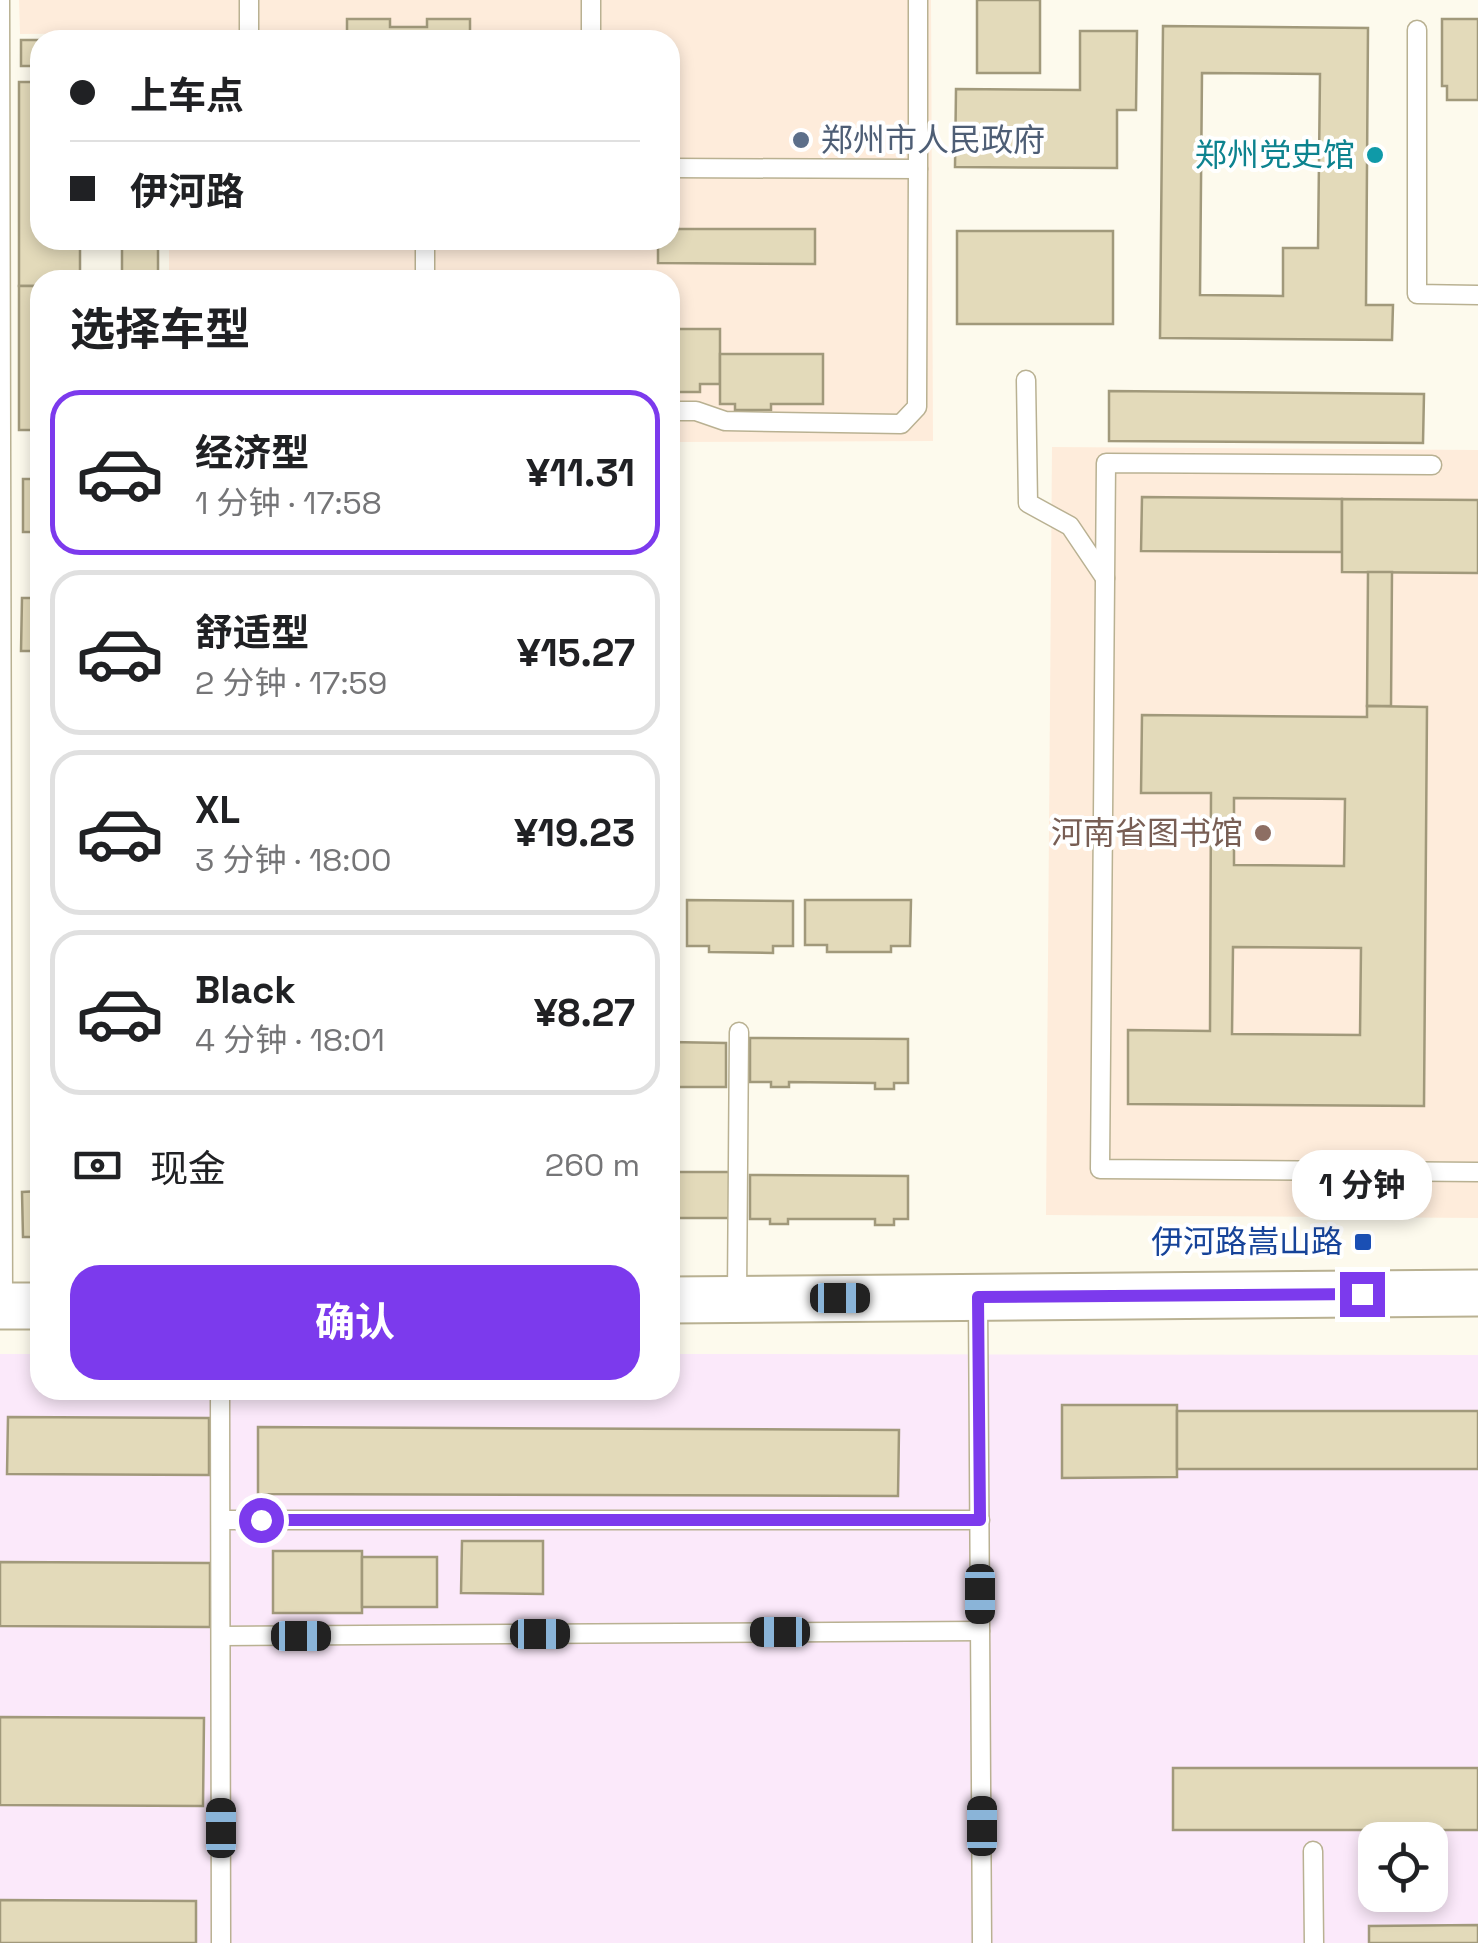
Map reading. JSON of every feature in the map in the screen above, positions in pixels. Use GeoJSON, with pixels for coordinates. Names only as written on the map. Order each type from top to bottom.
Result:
{"type":"FeatureCollection","features":[{"type":"Feature","properties":{"kind":"street"},"geometry":{"type":"LineString","coordinates":[[680,1300],[1478,1293]]}},
{"type":"Feature","properties":{"kind":"lane"},"geometry":{"type":"LineString","coordinates":[[0,0],[1,750],[14,1306]]}},
{"type":"Feature","properties":{"kind":"lane"},"geometry":{"type":"LineString","coordinates":[[249,0],[249,30]]}},
{"type":"Feature","properties":{"kind":"lane"},"geometry":{"type":"LineString","coordinates":[[590,30],[591,0]]}},
{"type":"Feature","properties":{"kind":"lane"},"geometry":{"type":"LineString","coordinates":[[680,411],[696,411],[725,421],[901,424],[917,408],[918,0]]}},
{"type":"Feature","properties":{"kind":"lane"},"geometry":{"type":"LineString","coordinates":[[1417,30],[1417,294],[1478,294]]}},
{"type":"Feature","properties":{"kind":"lane"},"geometry":{"type":"LineString","coordinates":[[680,168],[918,169]]}},
{"type":"Feature","properties":{"kind":"lane"},"geometry":{"type":"LineString","coordinates":[[1026,380],[1028,502],[1070,526],[1105,578]]}},
{"type":"Feature","properties":{"kind":"lane"},"geometry":{"type":"LineString","coordinates":[[1432,466],[1106,463],[1100,1168],[1478,1172]]}},
{"type":"Feature","properties":{"kind":"lane"},"geometry":{"type":"LineString","coordinates":[[737,1300],[739,1032]]}},
{"type":"Feature","properties":{"kind":"lane"},"geometry":{"type":"LineString","coordinates":[[978,1297],[982,1943]]}},
{"type":"Feature","properties":{"kind":"lane"},"geometry":{"type":"LineString","coordinates":[[220,1400],[221,1943]]}},
{"type":"Feature","properties":{"kind":"lane"},"geometry":{"type":"LineString","coordinates":[[221,1520],[980,1520]]}},
{"type":"Feature","properties":{"kind":"lane"},"geometry":{"type":"LineString","coordinates":[[221,1636],[980,1630]]}},
{"type":"Feature","properties":{"kind":"lane"},"geometry":{"type":"LineString","coordinates":[[1313,1851],[1314,1943]]}},
{"type":"Feature","properties":{"kind":"shaded area","name":"郑州市人民政府"},"geometry":{"type":"Polygon","coordinates":[[[19,0],[931,0],[933,441],[680,442],[680,270],[169,270],[169,250],[680,250],[680,30],[30,30],[30,34],[20,34],[19,0]]]}},
{"type":"Feature","properties":{"kind":"shaded area","name":"河南省图书馆"},"geometry":{"type":"Polygon","coordinates":[[[1052,447],[1478,450],[1478,1218],[1046,1215],[1052,447]]]}},
{"type":"Feature","properties":{"kind":"shaded area"},"geometry":{"type":"Polygon","coordinates":[[[0,1354],[30,1354],[30,1400],[680,1400],[680,1354],[1478,1355],[1478,1943],[0,1943],[0,1354]]]}},
{"type":"Feature","properties":{"kind":"building"},"geometry":{"type":"Polygon","coordinates":[[[977,0],[1040,0],[1040,73],[977,73],[977,0]]]}},
{"type":"Feature","properties":{"kind":"building"},"geometry":{"type":"Polygon","coordinates":[[[347,19],[390,19],[390,27],[427,27],[427,19],[470,19],[470,30],[347,30],[347,19]]]}},
{"type":"Feature","properties":{"kind":"building"},"geometry":{"type":"Polygon","coordinates":[[[1442,19],[1478,19],[1478,100],[1447,100],[1447,86],[1442,86],[1442,19]]]}},
{"type":"Feature","properties":{"kind":"building"},"geometry":{"type":"Polygon","coordinates":[[[1163,26],[1368,28],[1366,305],[1393,305],[1392,340],[1160,338],[1163,26]],[[1202,73],[1200,295],[1283,296],[1283,248],[1318,248],[1320,74],[1202,73]]]}},
{"type":"Feature","properties":{"kind":"building"},"geometry":{"type":"Polygon","coordinates":[[[1080,31],[1137,31],[1136,110],[1117,110],[1117,168],[955,167],[956,89],[1080,90],[1080,31]]]}},
{"type":"Feature","properties":{"kind":"building"},"geometry":{"type":"Polygon","coordinates":[[[21,40],[30,40],[30,66],[21,66],[21,40]]]}},
{"type":"Feature","properties":{"kind":"building"},"geometry":{"type":"Polygon","coordinates":[[[19,82],[30,82],[30,250],[80,250],[80,270],[30,270],[30,286],[19,286],[19,82]]]}},
{"type":"Feature","properties":{"kind":"building"},"geometry":{"type":"Polygon","coordinates":[[[680,229],[815,229],[815,264],[658,263],[658,250],[680,250],[680,229]]]}},
{"type":"Feature","properties":{"kind":"building"},"geometry":{"type":"Polygon","coordinates":[[[957,231],[1113,231],[1113,324],[957,324],[957,231]]]}},
{"type":"Feature","properties":{"kind":"building"},"geometry":{"type":"Polygon","coordinates":[[[122,250],[158,250],[158,270],[122,270],[122,250]]]}},
{"type":"Feature","properties":{"kind":"building"},"geometry":{"type":"Polygon","coordinates":[[[19,286],[30,286],[30,430],[19,430],[19,286]]]}},
{"type":"Feature","properties":{"kind":"building"},"geometry":{"type":"Polygon","coordinates":[[[680,329],[720,329],[720,384],[700,384],[700,392],[680,392],[680,329]]]}},
{"type":"Feature","properties":{"kind":"building"},"geometry":{"type":"Polygon","coordinates":[[[720,354],[823,354],[823,404],[771,404],[771,410],[735,410],[735,404],[720,404],[720,354]]]}},
{"type":"Feature","properties":{"kind":"building"},"geometry":{"type":"Polygon","coordinates":[[[1109,391],[1424,394],[1423,443],[1109,441],[1109,391]]]}},
{"type":"Feature","properties":{"kind":"building"},"geometry":{"type":"Polygon","coordinates":[[[23,479],[30,479],[30,532],[23,532],[23,479]]]}},
{"type":"Feature","properties":{"kind":"building"},"geometry":{"type":"Polygon","coordinates":[[[1142,497],[1342,499],[1342,552],[1141,551],[1142,497]]]}},
{"type":"Feature","properties":{"kind":"building"},"geometry":{"type":"Polygon","coordinates":[[[1342,499],[1478,500],[1478,573],[1342,572],[1342,499]]]}},
{"type":"Feature","properties":{"kind":"building"},"geometry":{"type":"Polygon","coordinates":[[[1368,572],[1392,572],[1391,706],[1367,706],[1368,572]]]}},
{"type":"Feature","properties":{"kind":"building"},"geometry":{"type":"Polygon","coordinates":[[[22,598],[30,598],[30,651],[21,651],[22,598]]]}},
{"type":"Feature","properties":{"kind":"building"},"geometry":{"type":"Polygon","coordinates":[[[1367,706],[1427,707],[1424,1106],[1128,1104],[1128,1030],[1210,1031],[1211,793],[1141,793],[1142,715],[1367,717],[1367,706]],[[1234,798],[1234,865],[1344,866],[1345,799],[1234,798]],[[1233,947],[1232,1034],[1360,1035],[1361,948],[1233,947]]]}},
{"type":"Feature","properties":{"kind":"building"},"geometry":{"type":"Polygon","coordinates":[[[687,900],[793,901],[793,946],[773,946],[773,953],[709,952],[709,946],[687,946],[687,900]]]}},
{"type":"Feature","properties":{"kind":"building"},"geometry":{"type":"Polygon","coordinates":[[[805,900],[911,900],[910,946],[891,946],[891,952],[827,952],[827,945],[805,945],[805,900]]]}},
{"type":"Feature","properties":{"kind":"building"},"geometry":{"type":"Polygon","coordinates":[[[750,1038],[908,1039],[908,1083],[894,1083],[894,1089],[875,1089],[875,1083],[789,1082],[789,1087],[771,1087],[771,1082],[750,1082],[750,1038]]]}},
{"type":"Feature","properties":{"kind":"building"},"geometry":{"type":"Polygon","coordinates":[[[680,1042],[726,1043],[726,1087],[680,1087],[680,1042]]]}},
{"type":"Feature","properties":{"kind":"building"},"geometry":{"type":"Polygon","coordinates":[[[680,1172],[730,1172],[730,1218],[680,1218],[680,1172]]]}},
{"type":"Feature","properties":{"kind":"building"},"geometry":{"type":"Polygon","coordinates":[[[750,1175],[908,1176],[908,1219],[894,1219],[894,1225],[875,1225],[875,1219],[788,1219],[788,1224],[770,1224],[770,1219],[750,1219],[750,1175]]]}},
{"type":"Feature","properties":{"kind":"building"},"geometry":{"type":"Polygon","coordinates":[[[22,1192],[30,1192],[30,1237],[23,1237],[22,1192]]]}},
{"type":"Feature","properties":{"kind":"building"},"geometry":{"type":"Polygon","coordinates":[[[1062,1405],[1177,1405],[1177,1477],[1062,1478],[1062,1405]]]}},
{"type":"Feature","properties":{"kind":"building"},"geometry":{"type":"Polygon","coordinates":[[[1177,1411],[1478,1411],[1478,1469],[1177,1469],[1177,1411]]]}},
{"type":"Feature","properties":{"kind":"building"},"geometry":{"type":"Polygon","coordinates":[[[8,1417],[209,1418],[209,1475],[7,1474],[8,1417]]]}},
{"type":"Feature","properties":{"kind":"building"},"geometry":{"type":"Polygon","coordinates":[[[258,1427],[899,1430],[898,1496],[258,1494],[258,1427]]]}},
{"type":"Feature","properties":{"kind":"building"},"geometry":{"type":"Polygon","coordinates":[[[462,1541],[543,1541],[543,1594],[461,1593],[462,1541]]]}},
{"type":"Feature","properties":{"kind":"building"},"geometry":{"type":"Polygon","coordinates":[[[273,1551],[362,1551],[362,1613],[273,1613],[273,1551]]]}},
{"type":"Feature","properties":{"kind":"building"},"geometry":{"type":"Polygon","coordinates":[[[362,1557],[437,1557],[437,1607],[362,1607],[362,1557]]]}},
{"type":"Feature","properties":{"kind":"building"},"geometry":{"type":"Polygon","coordinates":[[[0,1562],[210,1563],[210,1627],[0,1626],[0,1562]]]}},
{"type":"Feature","properties":{"kind":"building"},"geometry":{"type":"Polygon","coordinates":[[[0,1717],[204,1718],[203,1806],[0,1805],[0,1717]]]}},
{"type":"Feature","properties":{"kind":"building"},"geometry":{"type":"Polygon","coordinates":[[[1173,1768],[1478,1768],[1478,1830],[1448,1830],[1448,1822],[1358,1822],[1358,1830],[1173,1830],[1173,1768]]]}},
{"type":"Feature","properties":{"kind":"building"},"geometry":{"type":"Polygon","coordinates":[[[0,1900],[196,1901],[196,1943],[0,1943],[0,1900]]]}},
{"type":"Feature","properties":{"kind":"building"},"geometry":{"type":"Polygon","coordinates":[[[1478,1925],[1478,1943],[1369,1943],[1369,1926],[1478,1925]]]}},
{"type":"Feature","properties":{"kind":"place","name":"郑州市人民政府"},"geometry":{"type":"Point","coordinates":[801,140]}},
{"type":"Feature","properties":{"kind":"place","name":"郑州党史馆"},"geometry":{"type":"Point","coordinates":[1375,155]}},
{"type":"Feature","properties":{"kind":"place","name":"河南省图书馆"},"geometry":{"type":"Point","coordinates":[1263,833]}},
{"type":"Feature","properties":{"kind":"place","name":"伊河路嵩山路"},"geometry":{"type":"Point","coordinates":[1363,1242]}},
{"type":"Feature","properties":{"kind":"route"},"geometry":{"type":"LineString","coordinates":[[261,1520],[980,1520],[978,1297],[1362,1294]]}}]}
